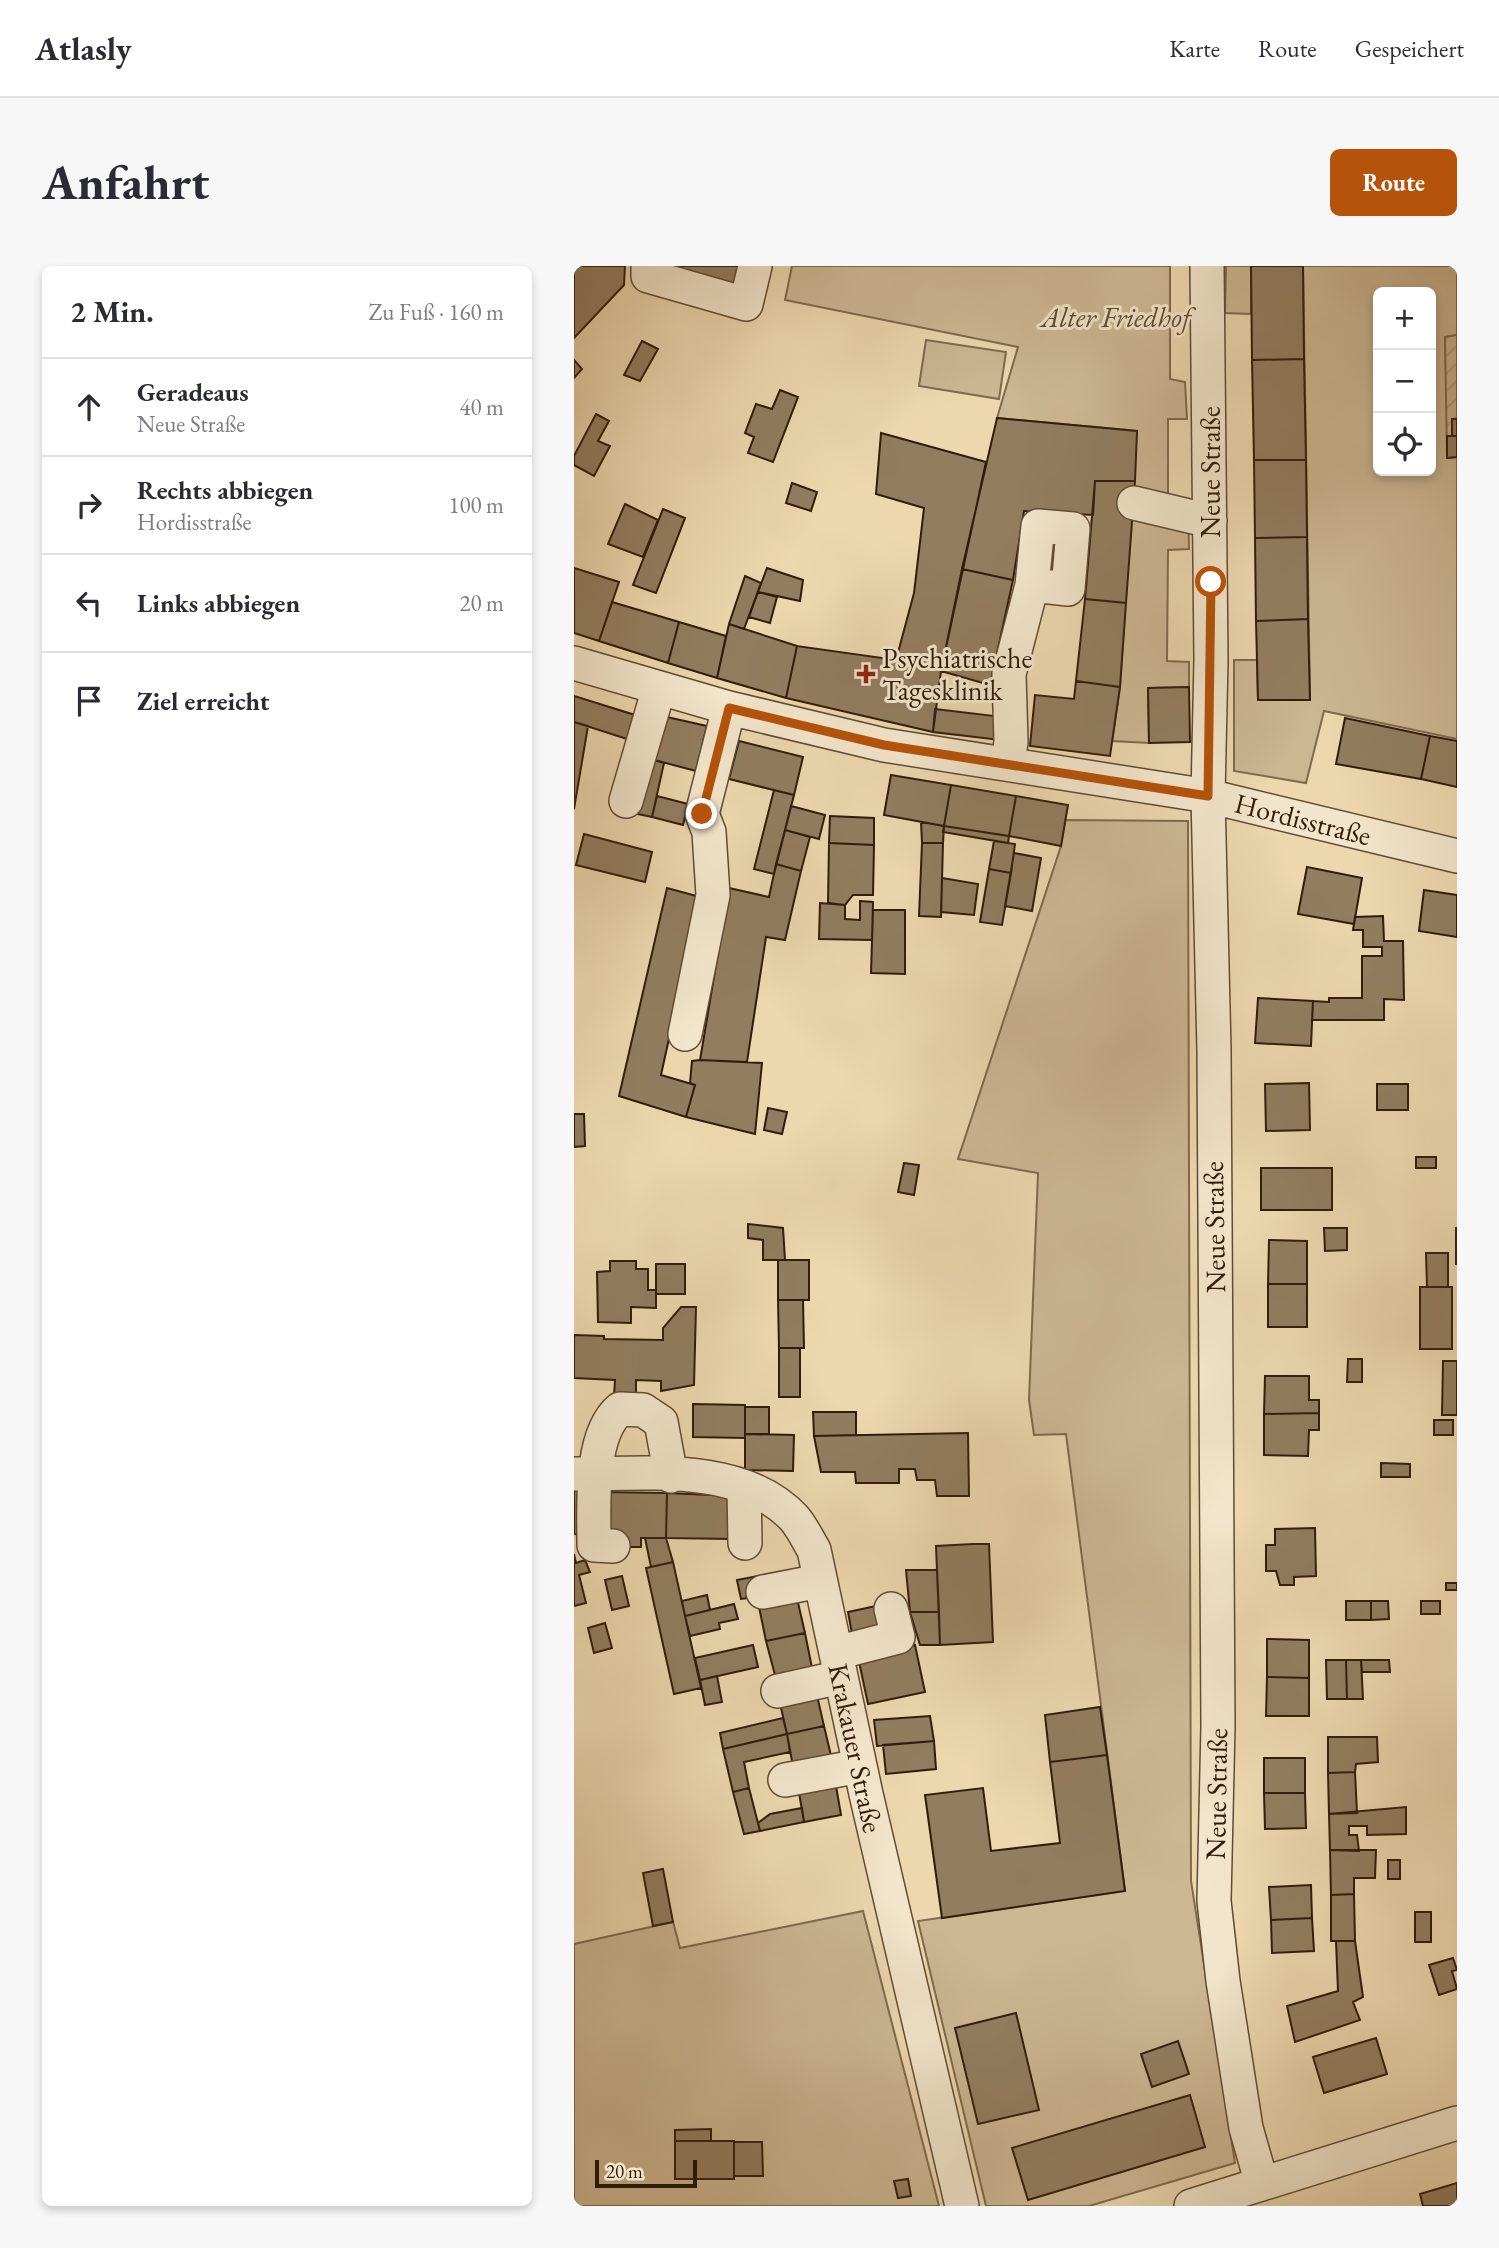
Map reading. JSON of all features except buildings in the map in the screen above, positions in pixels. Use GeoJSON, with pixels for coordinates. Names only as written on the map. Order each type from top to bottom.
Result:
{"type":"FeatureCollection","features":[{"type":"Feature","properties":{"kind":"street"},"geometry":{"type":"LineString","coordinates":[[648,266],[648,276],[746,304],[755,266]]}},
{"type":"Feature","properties":{"kind":"street","name":"Neue Straße"},"geometry":{"type":"LineString","coordinates":[[1207,266],[1210,520],[1208,796],[1214,1051],[1218,1712],[1214,1900],[1223,1981],[1246,2128],[1262,2184]]}},
{"type":"Feature","properties":{"kind":"street"},"geometry":{"type":"LineString","coordinates":[[1134,503],[1210,520]]}},
{"type":"Feature","properties":{"kind":"street"},"geometry":{"type":"LineString","coordinates":[[1008,763],[1011,742],[1009,674],[1032,585]]}},
{"type":"Feature","properties":{"kind":"street","name":"Hordisstraße"},"geometry":{"type":"LineString","coordinates":[[574,663],[729,708],[884,745],[1208,796],[1457,856]]}},
{"type":"Feature","properties":{"kind":"street"},"geometry":{"type":"LineString","coordinates":[[626,801],[659,688]]}},
{"type":"Feature","properties":{"kind":"street"},"geometry":{"type":"LineString","coordinates":[[685,1034],[713,895],[709,832],[702,814],[729,708]]}},
{"type":"Feature","properties":{"kind":"street"},"geometry":{"type":"LineString","coordinates":[[613,1546],[594,1545],[584,1474],[608,1419],[620,1409],[643,1410],[660,1422],[671,1476]]}},
{"type":"Feature","properties":{"kind":"street","name":"Krakauer Straße"},"geometry":{"type":"LineString","coordinates":[[584,1474],[709,1478],[744,1487],[765,1497],[794,1518],[814,1550],[863,1780],[962,2206]]}},
{"type":"Feature","properties":{"kind":"street"},"geometry":{"type":"LineString","coordinates":[[744,1487],[745,1543]]}},
{"type":"Feature","properties":{"kind":"street"},"geometry":{"type":"LineString","coordinates":[[763,1592],[820,1581]]}},
{"type":"Feature","properties":{"kind":"street"},"geometry":{"type":"LineString","coordinates":[[778,1691],[898,1637],[891,1609]]}},
{"type":"Feature","properties":{"kind":"street"},"geometry":{"type":"LineString","coordinates":[[785,1780],[863,1780]]}},
{"type":"Feature","properties":{"kind":"street"},"geometry":{"type":"LineString","coordinates":[[1191,2206],[1457,2123]]}},
{"type":"Feature","properties":{"kind":"green space","name":"Alter Friedhof"},"geometry":{"type":"Polygon","coordinates":[[[792,266],[1170,266],[1170,379],[1185,382],[1187,419],[1168,419],[1168,499],[1188,499],[1189,549],[1168,550],[1167,661],[1189,662],[1189,687],[1148,688],[1149,743],[1112,741],[1120,687],[1137,431],[997,418],[1018,347],[785,300],[792,266]]]}},
{"type":"Feature","properties":{"kind":"green space"},"geometry":{"type":"Polygon","coordinates":[[[1226,266],[1251,266],[1251,314],[1225,313],[1226,266]]]}},
{"type":"Feature","properties":{"kind":"green space"},"geometry":{"type":"Polygon","coordinates":[[[1303,266],[1457,266],[1457,335],[1445,337],[1448,458],[1457,457],[1457,739],[1324,711],[1306,783],[1234,771],[1234,660],[1257,660],[1258,700],[1310,699],[1303,266]]]}},
{"type":"Feature","properties":{"kind":"green space"},"geometry":{"type":"Polygon","coordinates":[[[1457,335],[1457,457],[1447,458],[1445,337],[1457,335]]]}},
{"type":"Feature","properties":{"kind":"green space"},"geometry":{"type":"Polygon","coordinates":[[[926,340],[1006,352],[999,399],[919,386],[926,340]]]}},
{"type":"Feature","properties":{"kind":"green space"},"geometry":{"type":"Polygon","coordinates":[[[1065,820],[1188,821],[1191,1881],[1235,2163],[1089,2206],[986,2206],[918,1921],[1125,1891],[1066,1434],[1034,1435],[1029,1400],[1038,1173],[958,1159],[1061,846],[1065,820]]]}},
{"type":"Feature","properties":{"kind":"green space"},"geometry":{"type":"Polygon","coordinates":[[[863,1911],[939,2206],[574,2206],[574,1944],[673,1922],[680,1948],[863,1911]]]}},
{"type":"Feature","properties":{"kind":"place","name":"Psychiatrische Tagesklinik"},"geometry":{"type":"Point","coordinates":[866,674]}},
{"type":"Feature","properties":{"kind":"route"},"geometry":{"type":"LineString","coordinates":[[702,814],[729,708],[884,745],[1139,783],[1208,796],[1211,582]]}}]}
